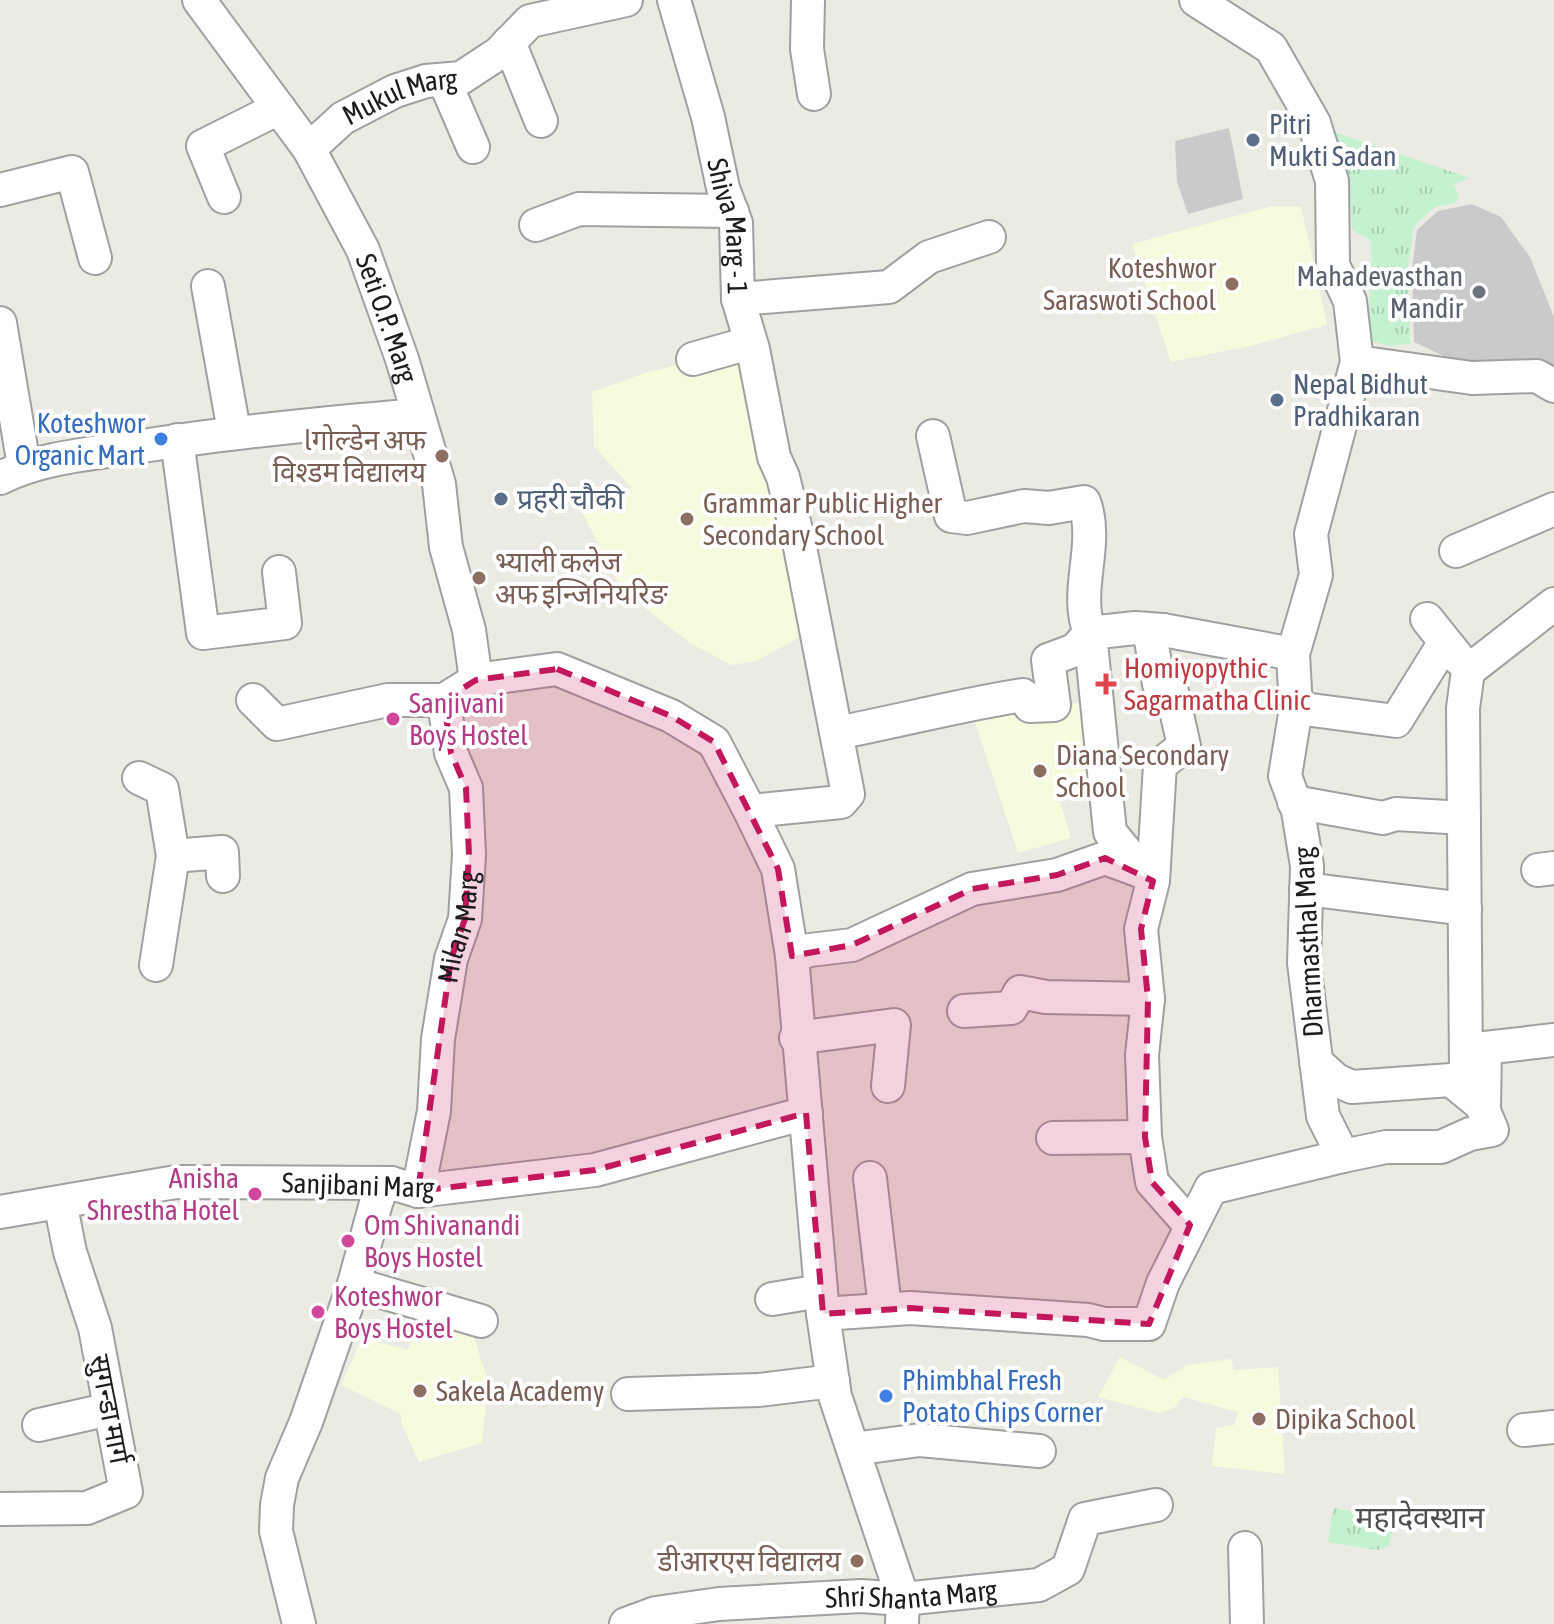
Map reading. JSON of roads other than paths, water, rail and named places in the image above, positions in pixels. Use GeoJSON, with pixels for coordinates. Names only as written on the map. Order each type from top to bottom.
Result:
{"type":"FeatureCollection","features":[{"type":"Feature","properties":{"kind":"street","name":"Seti O.P. Marg"},"geometry":{"type":"LineString","coordinates":[[199,0],[246,68],[309,149],[363,250],[439,484],[446,547],[469,630],[476,680]]}},
{"type":"Feature","properties":{"kind":"street","name":"Mukul Marg"},"geometry":{"type":"LineString","coordinates":[[309,149],[343,118],[382,98],[426,81],[461,78],[509,42],[530,21],[626,0]]}},
{"type":"Feature","properties":{"kind":"street","name":"Shiva Marg - 1"},"geometry":{"type":"LineString","coordinates":[[674,0],[736,223],[738,299],[774,457],[783,477],[799,542],[837,733],[846,799],[750,811]]}},
{"type":"Feature","properties":{"kind":"street"},"geometry":{"type":"LineString","coordinates":[[808,0],[807,49],[814,94]]}},
{"type":"Feature","properties":{"kind":"street"},"geometry":{"type":"LineString","coordinates":[[1196,0],[1271,48],[1314,123],[1332,181],[1333,265],[1350,301],[1357,362],[1472,378],[1537,376],[1554,386]]}},
{"type":"Feature","properties":{"kind":"street"},"geometry":{"type":"LineString","coordinates":[[509,42],[541,121]]}},
{"type":"Feature","properties":{"kind":"street"},"geometry":{"type":"LineString","coordinates":[[444,80],[473,147]]}},
{"type":"Feature","properties":{"kind":"street"},"geometry":{"type":"LineString","coordinates":[[224,197],[203,146],[279,108]]}},
{"type":"Feature","properties":{"kind":"street"},"geometry":{"type":"LineString","coordinates":[[0,190],[72,172],[95,258]]}},
{"type":"Feature","properties":{"kind":"street"},"geometry":{"type":"LineString","coordinates":[[536,225],[579,209],[732,211]]}},
{"type":"Feature","properties":{"kind":"street"},"geometry":{"type":"LineString","coordinates":[[738,299],[889,287],[929,257],[989,237]]}},
{"type":"Feature","properties":{"kind":"street"},"geometry":{"type":"LineString","coordinates":[[208,286],[234,431]]}},
{"type":"Feature","properties":{"kind":"street"},"geometry":{"type":"LineString","coordinates":[[0,323],[12,472],[234,431],[418,415]]}},
{"type":"Feature","properties":{"kind":"street"},"geometry":{"type":"LineString","coordinates":[[693,359],[749,343]]}},
{"type":"Feature","properties":{"kind":"street","name":"Dharmasthal Marg"},"geometry":{"type":"LineString","coordinates":[[1343,1156],[1323,1116],[1304,963],[1307,866],[1294,802],[1285,776],[1296,708],[1293,654],[1316,575],[1311,534],[1357,362]]}},
{"type":"Feature","properties":{"kind":"street"},"geometry":{"type":"LineString","coordinates":[[933,436],[951,516],[967,518],[1024,506],[1049,508],[1084,502],[1088,559],[1082,614],[1090,633],[1110,832],[1147,876]]}},
{"type":"Feature","properties":{"kind":"street"},"geometry":{"type":"LineString","coordinates":[[177,440],[203,633],[285,623],[279,572]]}},
{"type":"Feature","properties":{"kind":"street"},"geometry":{"type":"LineString","coordinates":[[1456,551],[1554,509]]}},
{"type":"Feature","properties":{"kind":"street"},"geometry":{"type":"LineString","coordinates":[[1488,1118],[1466,1069],[1463,708],[1468,671],[1554,604]]}},
{"type":"Feature","properties":{"kind":"street"},"geometry":{"type":"LineString","coordinates":[[837,733],[908,720],[934,710],[1023,695],[1030,706],[1054,705],[1048,660],[1075,650],[1090,633],[1135,628],[1163,630],[1293,654]]}},
{"type":"Feature","properties":{"kind":"street"},"geometry":{"type":"LineString","coordinates":[[1163,630],[1151,641],[1159,684],[1172,692],[1184,746],[1160,765],[1141,929],[1148,999],[1142,1055],[1145,1137],[1152,1182],[1190,1225]]}},
{"type":"Feature","properties":{"kind":"street"},"geometry":{"type":"LineString","coordinates":[[1296,708],[1396,721],[1436,631],[1468,671]]}},
{"type":"Feature","properties":{"kind":"street"},"geometry":{"type":"LineString","coordinates":[[253,700],[277,724],[388,700],[444,700],[476,680],[557,669],[671,716],[714,742],[778,869],[792,956],[796,1038],[806,1113],[822,1302],[833,1381],[902,1612]]}},
{"type":"Feature","properties":{"kind":"street","name":"Milan Marg"},"geometry":{"type":"LineString","coordinates":[[299,1624],[276,1531],[282,1478],[306,1422],[354,1284],[380,1192],[405,1187],[434,1111],[438,1039],[451,959],[465,919],[469,855],[466,788],[451,753],[444,700]]}},
{"type":"Feature","properties":{"kind":"street"},"geometry":{"type":"LineString","coordinates":[[139,778],[162,789],[173,856],[156,965]]}},
{"type":"Feature","properties":{"kind":"street"},"geometry":{"type":"LineString","coordinates":[[1294,802],[1383,818],[1396,814],[1464,818]]}},
{"type":"Feature","properties":{"kind":"street"},"geometry":{"type":"LineString","coordinates":[[173,856],[222,852],[223,876]]}},
{"type":"Feature","properties":{"kind":"street"},"geometry":{"type":"LineString","coordinates":[[792,956],[810,950],[852,945],[972,889],[1057,875],[1105,858],[1147,876]]}},
{"type":"Feature","properties":{"kind":"street"},"geometry":{"type":"LineString","coordinates":[[1306,889],[1465,909]]}},
{"type":"Feature","properties":{"kind":"street"},"geometry":{"type":"LineString","coordinates":[[964,1011],[1011,1008],[1020,992],[1046,997],[1148,999]]}},
{"type":"Feature","properties":{"kind":"street"},"geometry":{"type":"LineString","coordinates":[[796,1038],[894,1025],[888,1086]]}},
{"type":"Feature","properties":{"kind":"street"},"geometry":{"type":"LineString","coordinates":[[1488,1118],[1485,1048],[1554,1040]]}},
{"type":"Feature","properties":{"kind":"street"},"geometry":{"type":"LineString","coordinates":[[1316,1062],[1336,1080],[1352,1087],[1451,1080],[1488,1118]]}},
{"type":"Feature","properties":{"kind":"street","name":"Sanjibani Marg"},"geometry":{"type":"LineString","coordinates":[[0,1212],[176,1182],[405,1187],[595,1170],[806,1113]]}},
{"type":"Feature","properties":{"kind":"street"},"geometry":{"type":"LineString","coordinates":[[772,1299],[1088,1320],[1104,1324],[1149,1324],[1163,1283],[1211,1188],[1386,1147],[1441,1147],[1470,1134],[1488,1118]]}},
{"type":"Feature","properties":{"kind":"street"},"geometry":{"type":"LineString","coordinates":[[1053,1138],[1145,1137]]}},
{"type":"Feature","properties":{"kind":"street"},"geometry":{"type":"LineString","coordinates":[[870,1178],[885,1308]]}},
{"type":"Feature","properties":{"kind":"street","name":"सुगन्डा मार्ग"},"geometry":{"type":"LineString","coordinates":[[0,1509],[87,1508],[126,1492],[95,1328],[70,1252],[60,1202]]}},
{"type":"Feature","properties":{"kind":"street"},"geometry":{"type":"LineString","coordinates":[[354,1284],[481,1321]]}},
{"type":"Feature","properties":{"kind":"street"},"geometry":{"type":"LineString","coordinates":[[628,1394],[759,1390],[833,1381]]}},
{"type":"Feature","properties":{"kind":"street"},"geometry":{"type":"LineString","coordinates":[[39,1425],[110,1409]]}},
{"type":"Feature","properties":{"kind":"street"},"geometry":{"type":"LineString","coordinates":[[853,1449],[920,1440],[1039,1451]]}},
{"type":"Feature","properties":{"kind":"street","name":"Shri Shanta Marg"},"geometry":{"type":"LineString","coordinates":[[626,1624],[656,1613],[719,1604],[861,1596],[902,1612],[1039,1585],[1068,1569],[1085,1519],[1156,1505]]}},
{"type":"Feature","properties":{"kind":"street"},"geometry":{"type":"LineString","coordinates":[[1245,1548],[1247,1624]]}},
{"type":"Feature","properties":{"kind":"place","name":"Pitri Mukti Sadan"},"geometry":{"type":"Point","coordinates":[1253,140]}},
{"type":"Feature","properties":{"kind":"place","name":"Koteshwor Saraswoti School"},"geometry":{"type":"Point","coordinates":[1232,284]}},
{"type":"Feature","properties":{"kind":"place","name":"Mahadevasthan Mandir"},"geometry":{"type":"Point","coordinates":[1479,292]}},
{"type":"Feature","properties":{"kind":"place","name":"Nepal Bidhut Pradhikaran"},"geometry":{"type":"Point","coordinates":[1277,400]}},
{"type":"Feature","properties":{"kind":"place","name":"Koteshwor Organic Mart"},"geometry":{"type":"Point","coordinates":[161,439]}},
{"type":"Feature","properties":{"kind":"place","name":"lगोल्डेन अफ विश्डम विद्यालय"},"geometry":{"type":"Point","coordinates":[442,456]}},
{"type":"Feature","properties":{"kind":"place","name":"प्रहरी चौकी"},"geometry":{"type":"Point","coordinates":[501,499]}},
{"type":"Feature","properties":{"kind":"place","name":"Grammar Public Higher Secondary School"},"geometry":{"type":"Point","coordinates":[687,519]}},
{"type":"Feature","properties":{"kind":"place","name":"भ्याली कलेज अफ इन्जिनियरिङ"},"geometry":{"type":"Point","coordinates":[479,578]}},
{"type":"Feature","properties":{"kind":"place","name":"Homiyopythic Sagarmatha Clinic"},"geometry":{"type":"Point","coordinates":[1106,684]}},
{"type":"Feature","properties":{"kind":"place","name":"Sanjivani Boys Hostel"},"geometry":{"type":"Point","coordinates":[393,719]}},
{"type":"Feature","properties":{"kind":"place","name":"Diana Secondary School"},"geometry":{"type":"Point","coordinates":[1040,771]}},
{"type":"Feature","properties":{"kind":"place","name":"Anisha Shrestha Hotel"},"geometry":{"type":"Point","coordinates":[255,1194]}},
{"type":"Feature","properties":{"kind":"place","name":"Om Shivanandi Boys Hostel"},"geometry":{"type":"Point","coordinates":[348,1241]}},
{"type":"Feature","properties":{"kind":"place","name":"Koteshwor Boys Hostel"},"geometry":{"type":"Point","coordinates":[318,1312]}},
{"type":"Feature","properties":{"kind":"place","name":"Sakela Academy"},"geometry":{"type":"Point","coordinates":[420,1391]}},
{"type":"Feature","properties":{"kind":"place","name":"Phimbhal Fresh Potato Chips Corner"},"geometry":{"type":"Point","coordinates":[886,1396]}},
{"type":"Feature","properties":{"kind":"place","name":"Dipika School"},"geometry":{"type":"Point","coordinates":[1259,1419]}},
{"type":"Feature","properties":{"kind":"place","name":"डीआरएस विद्यालय"},"geometry":{"type":"Point","coordinates":[857,1561]}},
{"type":"Feature","properties":{"kind":"district","name":"महादेवस्थान"},"geometry":{"type":"Point","coordinates":[1420,1518]}}]}
